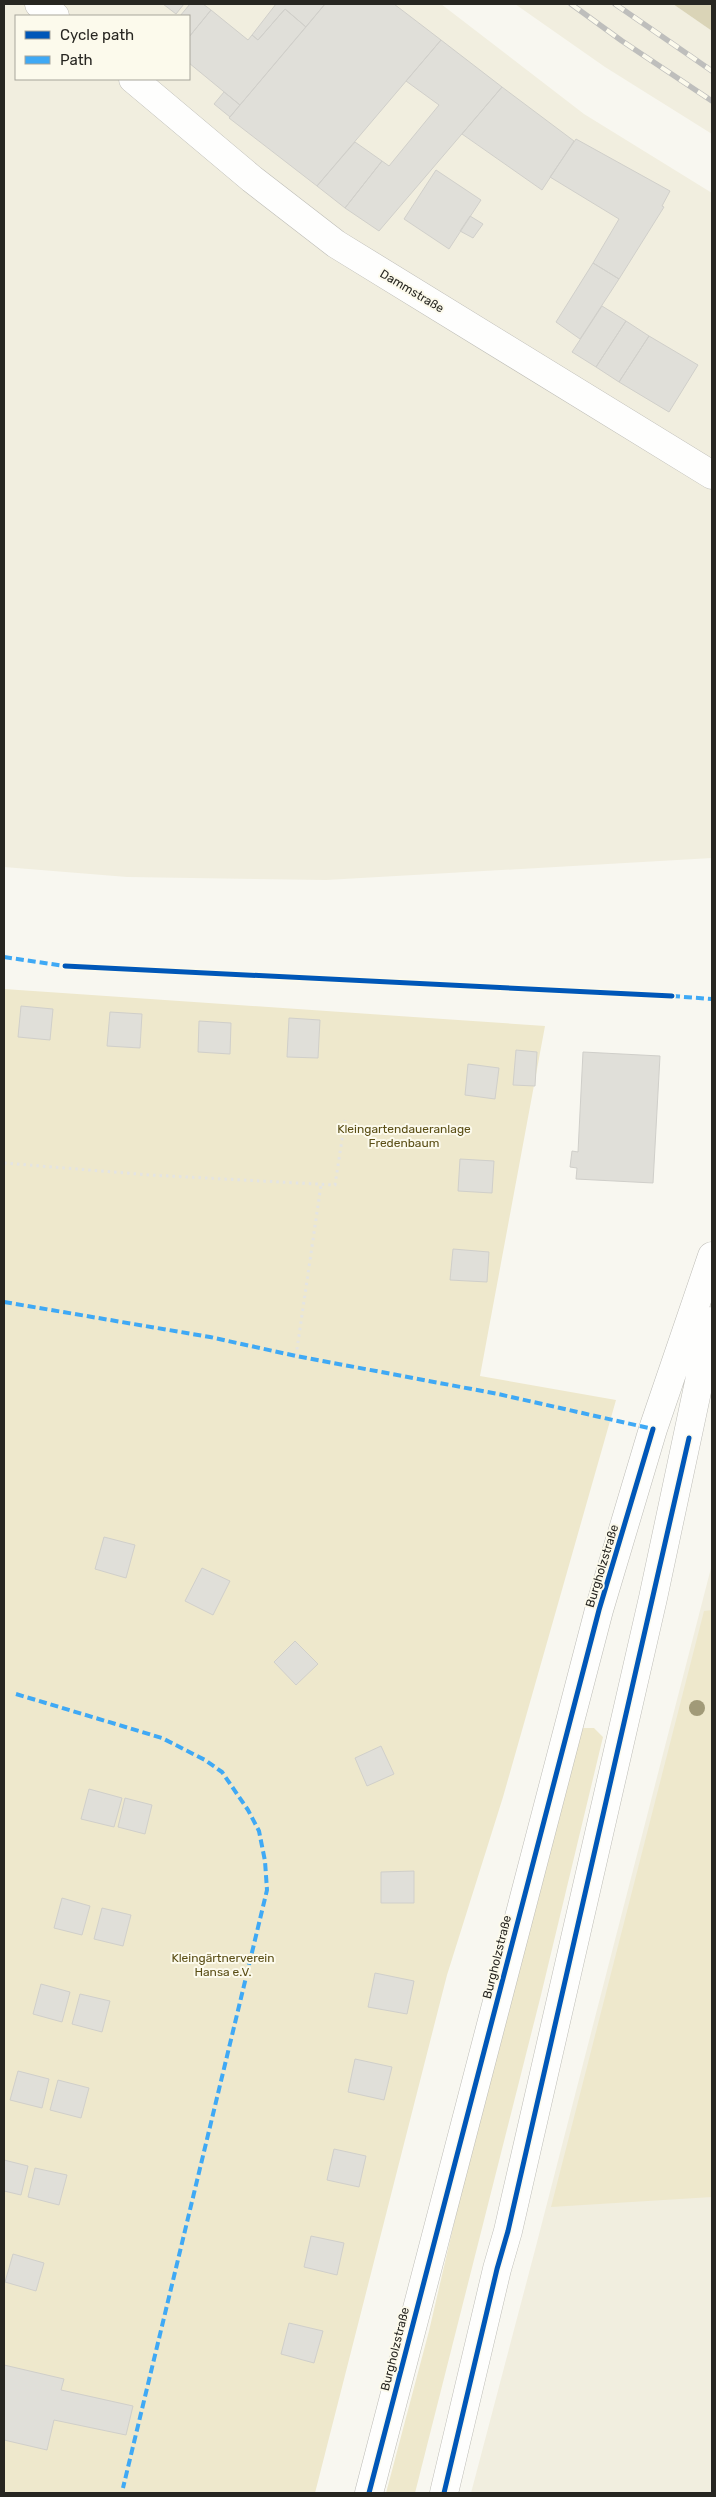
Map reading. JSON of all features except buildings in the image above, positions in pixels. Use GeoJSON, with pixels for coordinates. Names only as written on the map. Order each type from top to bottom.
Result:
{"type":"FeatureCollection","features":[{"type":"Feature","properties":{"kind":"street"},"geometry":{"type":"LineString","coordinates":[[39,4],[54,15]]}},
{"type":"Feature","properties":{"kind":"street","name":"Dammstraße"},"geometry":{"type":"LineString","coordinates":[[134,80],[252,179],[336,244],[712,474]]}},
{"type":"Feature","properties":{"kind":"street","name":"Burgholzstraße"},"geometry":{"type":"LineString","coordinates":[[369,2493],[599,1610],[653,1429],[712,1256]]}},
{"type":"Feature","properties":{"kind":"street"},"geometry":{"type":"LineString","coordinates":[[444,2493],[496,2269],[508,2231],[689,1438],[712,1321]]}},
{"type":"Feature","properties":{"kind":"street"},"geometry":{"type":"LineString","coordinates":[[653,1429],[689,1438]]}},
{"type":"Feature","properties":{"kind":"path"},"geometry":{"type":"LineString","coordinates":[[4,1163],[335,1185],[345,1120]]}},
{"type":"Feature","properties":{"kind":"path"},"geometry":{"type":"LineString","coordinates":[[296,1356],[321,1185]]}},
{"type":"Feature","properties":{"kind":"shaded area"},"geometry":{"type":"Polygon","coordinates":[[[4,4],[441,4],[584,114],[712,193],[712,858],[326,880],[127,877],[4,867],[4,4]]]}},
{"type":"Feature","properties":{"kind":"shaded area"},"geometry":{"type":"Polygon","coordinates":[[[515,4],[673,4],[712,31],[712,134],[605,67],[515,4]]]}},
{"type":"Feature","properties":{"kind":"shaded area"},"geometry":{"type":"Polygon","coordinates":[[[673,4],[712,4],[712,31],[673,4]]]}},
{"type":"Feature","properties":{"kind":"shaded area"},"geometry":{"type":"Polygon","coordinates":[[[711,1568],[712,2493],[471,2493],[535,2250],[711,1568]]]}},
{"type":"Feature","properties":{"kind":"green space"},"geometry":{"type":"Polygon","coordinates":[[[4,989],[545,1026],[480,1376],[616,1400],[503,1797],[447,1975],[315,2493],[4,2493],[4,989]]]}},
{"type":"Feature","properties":{"kind":"green space"},"geometry":{"type":"Polygon","coordinates":[[[712,1610],[712,2197],[551,2207],[704,1611],[712,1610]]]}},
{"type":"Feature","properties":{"kind":"green space"},"geometry":{"type":"Polygon","coordinates":[[[582,1728],[594,1728],[603,1737],[541,1995],[415,2493],[386,2493],[429,2331],[509,1987],[575,1733],[582,1728]]]}},
{"type":"Feature","properties":{"kind":"railway"},"geometry":{"type":"LineString","coordinates":[[571,4],[622,41],[712,101]]}},
{"type":"Feature","properties":{"kind":"railway"},"geometry":{"type":"LineString","coordinates":[[615,4],[712,71]]}},
{"type":"Feature","properties":{"kind":"marked path"},"geometry":{"type":"LineString","coordinates":[[4,957],[65,966]]}},
{"type":"Feature","properties":{"kind":"marked path"},"geometry":{"type":"LineString","coordinates":[[672,996],[712,999]]}},
{"type":"Feature","properties":{"kind":"marked path"},"geometry":{"type":"LineString","coordinates":[[4,1302],[210,1337],[296,1356],[498,1394],[653,1429]]}},
{"type":"Feature","properties":{"kind":"marked path"},"geometry":{"type":"LineString","coordinates":[[16,1694],[162,1738],[205,1760],[222,1772],[248,1810],[259,1831],[265,1861],[267,1890],[123,2488]]}},
{"type":"Feature","properties":{"kind":"cycle path"},"geometry":{"type":"LineString","coordinates":[[65,966],[672,996]]}},
{"type":"Feature","properties":{"kind":"cycle path"},"geometry":{"type":"LineString","coordinates":[[369,2493],[599,1610],[653,1429]]}},
{"type":"Feature","properties":{"kind":"cycle path"},"geometry":{"type":"LineString","coordinates":[[444,2493],[497,2269],[508,2231],[689,1438]]}},
{"type":"Feature","properties":{"kind":"park label","name":"Kleingartendaueranlage Fredenbaum"},"geometry":{"type":"Point","coordinates":[404,1136]}},
{"type":"Feature","properties":{"kind":"park label","name":"Kleingärtnerverein Hansa e.V."},"geometry":{"type":"Point","coordinates":[223,1965]}}]}
